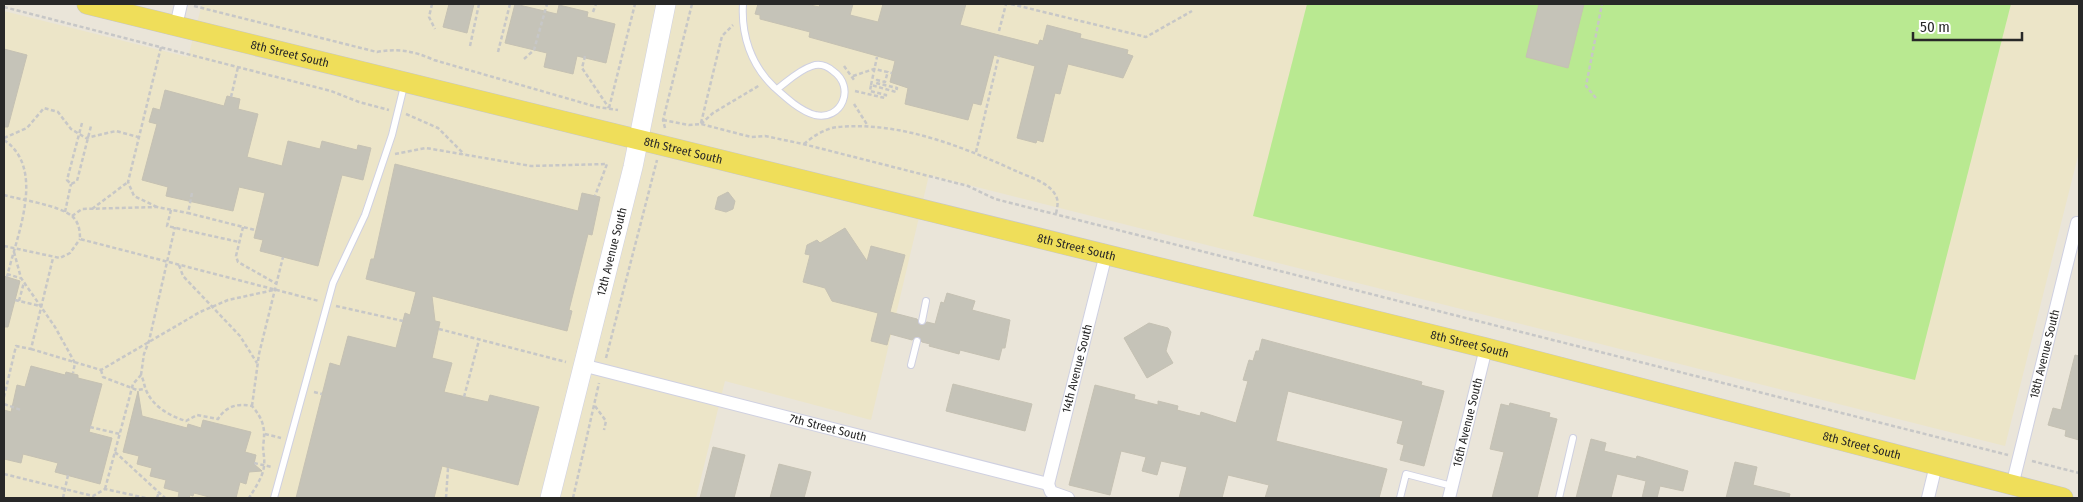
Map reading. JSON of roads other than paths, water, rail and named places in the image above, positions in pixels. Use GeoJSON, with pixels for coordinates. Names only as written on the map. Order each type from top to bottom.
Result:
{"type":"FeatureCollection","features":[{"type":"Feature","properties":{"kind":"main road","name":"8th Street South"},"geometry":{"type":"LineString","coordinates":[[87,4],[1486,348],[2063,498]]}},
{"type":"Feature","properties":{"kind":"street"},"geometry":{"type":"LineString","coordinates":[[176,26],[181,4]]}},
{"type":"Feature","properties":{"kind":"street","name":"12th Avenue South"},"geometry":{"type":"LineString","coordinates":[[550,498],[574,363],[633,168],[666,4]]}},
{"type":"Feature","properties":{"kind":"street","name":"18th Avenue South"},"geometry":{"type":"LineString","coordinates":[[2012,486],[2078,223]]}},
{"type":"Feature","properties":{"kind":"street","name":"14th Avenue South"},"geometry":{"type":"LineString","coordinates":[[1048,484],[1106,254]]}},
{"type":"Feature","properties":{"kind":"street","name":"16th Avenue South"},"geometry":{"type":"LineString","coordinates":[[1450,492],[1486,348]]}},
{"type":"Feature","properties":{"kind":"street","name":"7th Street South"},"geometry":{"type":"LineString","coordinates":[[574,363],[1048,484],[1051,492],[1068,498]]}},
{"type":"Feature","properties":{"kind":"street"},"geometry":{"type":"LineString","coordinates":[[1928,498],[1936,465]]}},
{"type":"Feature","properties":{"kind":"lane"},"geometry":{"type":"LineString","coordinates":[[743,4],[742,16],[747,44],[754,62],[776,88],[795,104],[815,115],[829,114],[839,107],[845,96],[845,84],[840,76],[825,65],[813,65],[776,88]]}},
{"type":"Feature","properties":{"kind":"lane"},"geometry":{"type":"LineString","coordinates":[[274,498],[335,278],[354,243],[365,215],[398,112],[405,83]]}},
{"type":"Feature","properties":{"kind":"lane"},"geometry":{"type":"LineString","coordinates":[[922,321],[926,301]]}},
{"type":"Feature","properties":{"kind":"lane"},"geometry":{"type":"LineString","coordinates":[[911,365],[917,341]]}},
{"type":"Feature","properties":{"kind":"lane"},"geometry":{"type":"LineString","coordinates":[[1559,498],[1573,438]]}},
{"type":"Feature","properties":{"kind":"lane"},"geometry":{"type":"LineString","coordinates":[[1400,498],[1406,474],[1450,492]]}}]}
